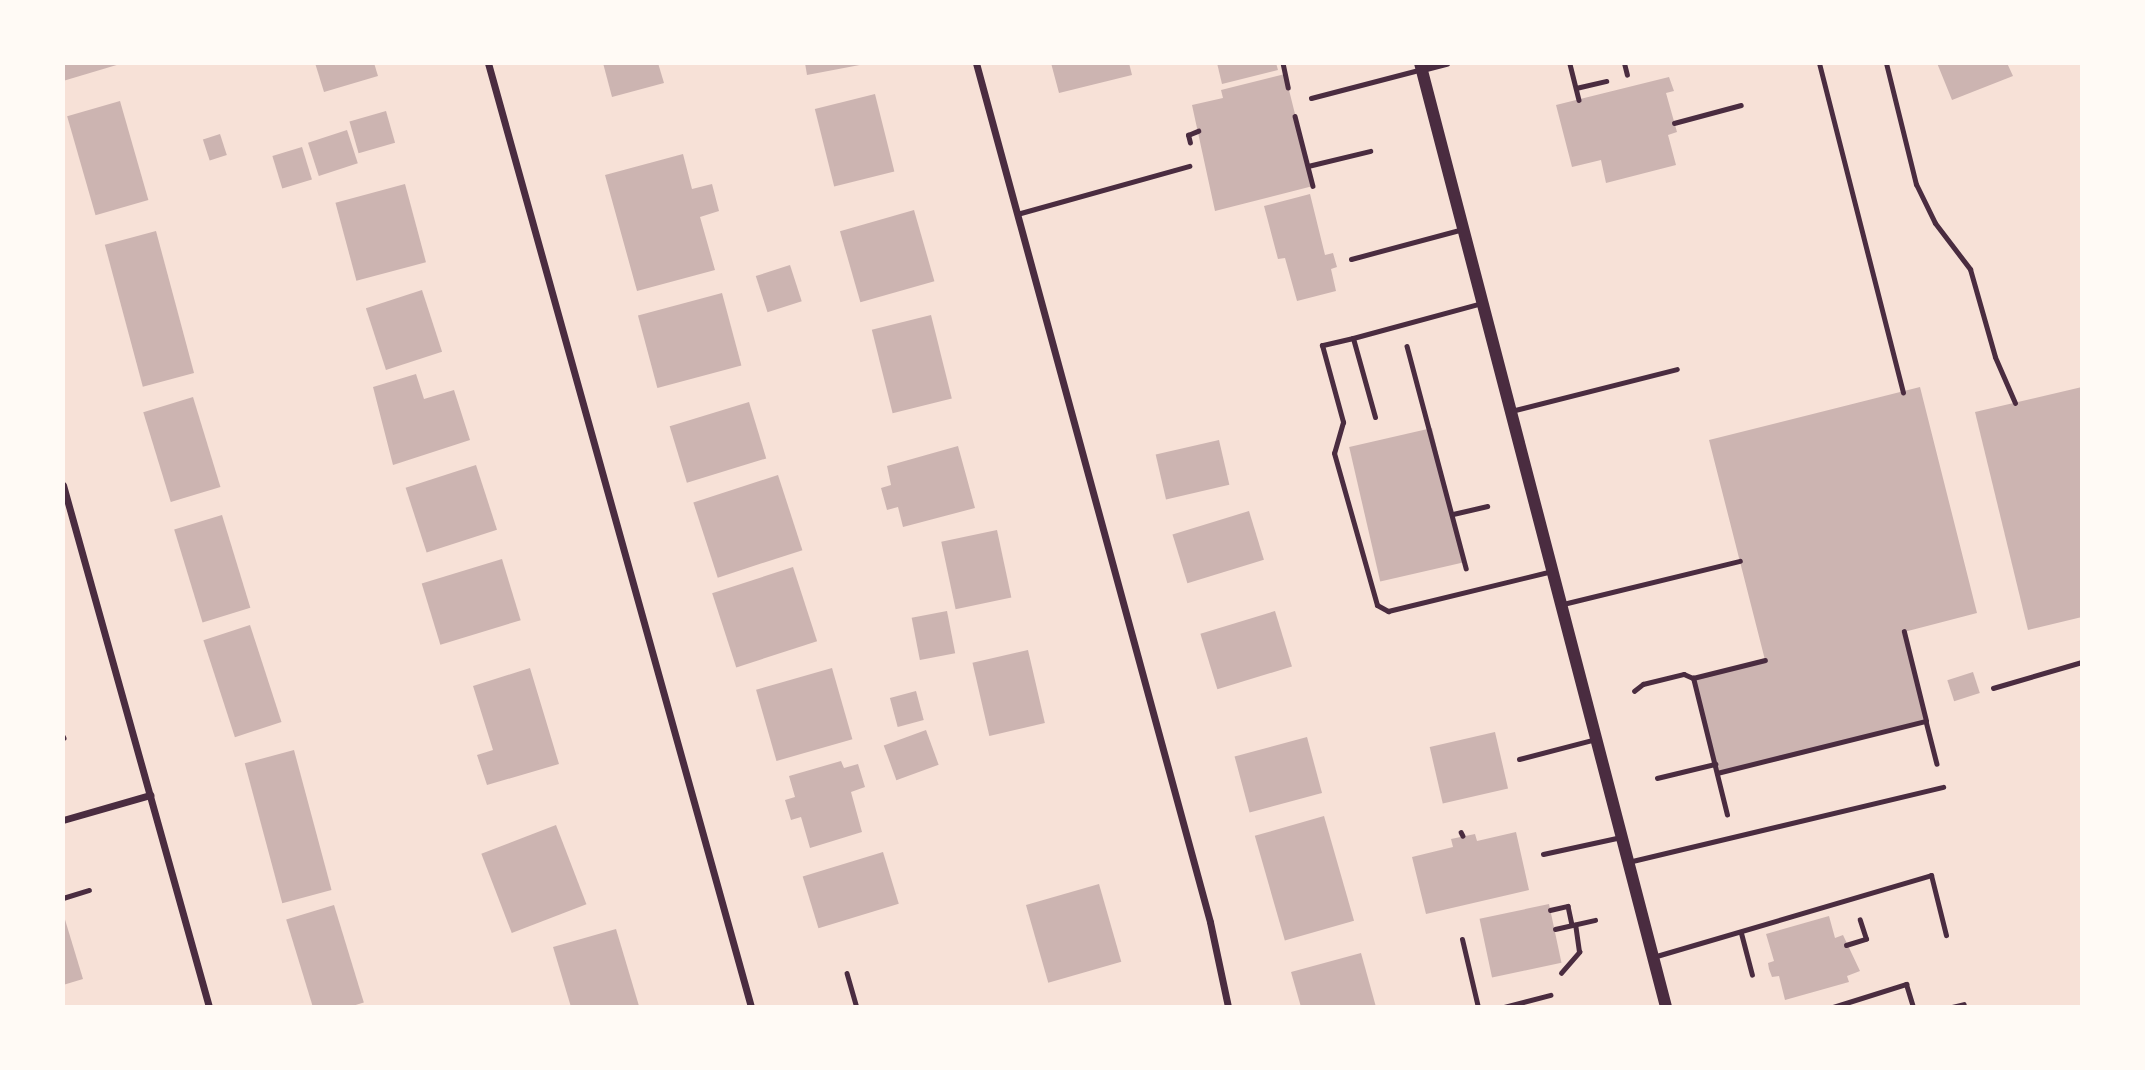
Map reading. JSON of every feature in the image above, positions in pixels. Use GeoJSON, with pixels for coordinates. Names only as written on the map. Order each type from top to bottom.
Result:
{"type":"FeatureCollection","features":[{"type":"Feature","properties":{"kind":"street"},"geometry":{"type":"LineString","coordinates":[[488,63],[751,1007]]}},
{"type":"Feature","properties":{"kind":"street"},"geometry":{"type":"LineString","coordinates":[[976,63],[1210,922],[1228,1007]]}},
{"type":"Feature","properties":{"kind":"street"},"geometry":{"type":"LineString","coordinates":[[1446,63],[1421,66],[1666,1007]]}},
{"type":"Feature","properties":{"kind":"street"},"geometry":{"type":"LineString","coordinates":[[63,485],[209,1007]]}},
{"type":"Feature","properties":{"kind":"street"},"geometry":{"type":"LineString","coordinates":[[63,820],[150,795]]}},
{"type":"Feature","properties":{"kind":"lane"},"geometry":{"type":"LineString","coordinates":[[1624,63],[1628,75]]}},
{"type":"Feature","properties":{"kind":"lane"},"geometry":{"type":"LineString","coordinates":[[1819,63],[1903,392]]}},
{"type":"Feature","properties":{"kind":"lane"},"geometry":{"type":"LineString","coordinates":[[1886,63],[1916,184],[1935,223],[1969,268],[1995,357],[2015,402]]}},
{"type":"Feature","properties":{"kind":"lane"},"geometry":{"type":"LineString","coordinates":[[1311,98],[1421,66]]}},
{"type":"Feature","properties":{"kind":"lane"},"geometry":{"type":"LineString","coordinates":[[1017,214],[1189,166]]}},
{"type":"Feature","properties":{"kind":"lane"},"geometry":{"type":"LineString","coordinates":[[1351,260],[1463,229]]}},
{"type":"Feature","properties":{"kind":"lane"},"geometry":{"type":"LineString","coordinates":[[1482,303],[1322,345],[1343,422],[1334,453],[1377,605],[1388,611],[1552,571]]}},
{"type":"Feature","properties":{"kind":"lane"},"geometry":{"type":"LineString","coordinates":[[1353,338],[1375,417]]}},
{"type":"Feature","properties":{"kind":"lane"},"geometry":{"type":"LineString","coordinates":[[1511,411],[1677,369]]}},
{"type":"Feature","properties":{"kind":"lane"},"geometry":{"type":"LineString","coordinates":[[1561,604],[1740,561]]}},
{"type":"Feature","properties":{"kind":"lane"},"geometry":{"type":"LineString","coordinates":[[1518,759],[1597,740]]}},
{"type":"Feature","properties":{"kind":"lane"},"geometry":{"type":"LineString","coordinates":[[1628,862],[1943,787]]}},
{"type":"Feature","properties":{"kind":"lane"},"geometry":{"type":"LineString","coordinates":[[1543,854],[1622,837]]}},
{"type":"Feature","properties":{"kind":"lane"},"geometry":{"type":"LineString","coordinates":[[1653,957],[1931,875],[1946,935]]}},
{"type":"Feature","properties":{"kind":"lane"},"geometry":{"type":"LineString","coordinates":[[1741,933],[1752,975]]}},
{"type":"Feature","properties":{"kind":"lane"},"geometry":{"type":"LineString","coordinates":[[1462,939],[1478,1007]]}},
{"type":"Feature","properties":{"kind":"lane"},"geometry":{"type":"LineString","coordinates":[[1833,1007],[1906,984],[1913,1007]]}},
{"type":"Feature","properties":{"kind":"lane"},"geometry":{"type":"LineString","coordinates":[[1504,1007],[1550,995]]}},
{"type":"Feature","properties":{"kind":"lane"},"geometry":{"type":"LineString","coordinates":[[1952,1007],[1964,1004]]}},
{"type":"Feature","properties":{"kind":"path"},"geometry":{"type":"LineString","coordinates":[[1283,63],[1290,93]]}},
{"type":"Feature","properties":{"kind":"path"},"geometry":{"type":"LineString","coordinates":[[1570,64],[1579,100]]}},
{"type":"Feature","properties":{"kind":"path"},"geometry":{"type":"LineString","coordinates":[[1292,103],[1313,186]]}},
{"type":"Feature","properties":{"kind":"path"},"geometry":{"type":"LineString","coordinates":[[1674,123],[1741,105]]}},
{"type":"Feature","properties":{"kind":"path"},"geometry":{"type":"LineString","coordinates":[[1308,166],[1370,151]]}},
{"type":"Feature","properties":{"kind":"path"},"geometry":{"type":"LineString","coordinates":[[1401,325],[1464,562]]}},
{"type":"Feature","properties":{"kind":"path"},"geometry":{"type":"LineString","coordinates":[[1453,514],[1487,506]]}},
{"type":"Feature","properties":{"kind":"path"},"geometry":{"type":"LineString","coordinates":[[1904,632],[1943,787]]}},
{"type":"Feature","properties":{"kind":"path"},"geometry":{"type":"LineString","coordinates":[[1634,691],[1643,684],[1684,674],[1693,678],[1765,660]]}},
{"type":"Feature","properties":{"kind":"path"},"geometry":{"type":"LineString","coordinates":[[1993,688],[2082,663]]}},
{"type":"Feature","properties":{"kind":"path"},"geometry":{"type":"LineString","coordinates":[[1693,678],[1732,837]]}},
{"type":"Feature","properties":{"kind":"path"},"geometry":{"type":"LineString","coordinates":[[1717,773],[1926,721]]}},
{"type":"Feature","properties":{"kind":"path"},"geometry":{"type":"LineString","coordinates":[[1657,778],[1715,764]]}},
{"type":"Feature","properties":{"kind":"path"},"geometry":{"type":"LineString","coordinates":[[63,898],[89,890]]}},
{"type":"Feature","properties":{"kind":"path"},"geometry":{"type":"LineString","coordinates":[[1550,910],[1568,906],[1578,952],[1558,976]]}},
{"type":"Feature","properties":{"kind":"path"},"geometry":{"type":"LineString","coordinates":[[1846,945],[1866,939],[1857,910]]}},
{"type":"Feature","properties":{"kind":"path"},"geometry":{"type":"LineString","coordinates":[[1555,929],[1595,920]]}},
{"type":"Feature","properties":{"kind":"path"},"geometry":{"type":"LineString","coordinates":[[847,973],[858,1007]]}},
{"type":"Feature","properties":{"kind":"building"},"geometry":{"type":"Polygon","coordinates":[[[63,63],[120,63],[120,64],[63,81],[63,63]]]}},
{"type":"Feature","properties":{"kind":"building"},"geometry":{"type":"Polygon","coordinates":[[[315,63],[374,63],[378,76],[324,92],[315,63]]]}},
{"type":"Feature","properties":{"kind":"building"},"geometry":{"type":"Polygon","coordinates":[[[603,63],[658,63],[664,83],[612,97],[603,63]]]}},
{"type":"Feature","properties":{"kind":"building"},"geometry":{"type":"Polygon","coordinates":[[[805,63],[865,63],[865,64],[807,75],[805,63]]]}},
{"type":"Feature","properties":{"kind":"building"},"geometry":{"type":"Polygon","coordinates":[[[1051,63],[1129,63],[1132,75],[1059,93],[1051,63]]]}},
{"type":"Feature","properties":{"kind":"building"},"geometry":{"type":"Polygon","coordinates":[[[1217,63],[1276,63],[1278,70],[1222,84],[1217,63]]]}},
{"type":"Feature","properties":{"kind":"building"},"geometry":{"type":"Polygon","coordinates":[[[1937,63],[2007,63],[2013,76],[1952,100],[1937,63]]]}},
{"type":"Feature","properties":{"kind":"building"},"geometry":{"type":"Polygon","coordinates":[[[1285,74],[1313,186],[1215,211],[1192,105],[1223,98],[1221,90],[1285,74]]]}},
{"type":"Feature","properties":{"kind":"building"},"geometry":{"type":"Polygon","coordinates":[[[1669,77],[1674,91],[1666,93],[1677,132],[1668,135],[1676,165],[1606,183],[1601,160],[1572,167],[1556,105],[1669,77]]]}},
{"type":"Feature","properties":{"kind":"building"},"geometry":{"type":"Polygon","coordinates":[[[875,94],[894,172],[834,187],[815,109],[875,94]]]}},
{"type":"Feature","properties":{"kind":"building"},"geometry":{"type":"Polygon","coordinates":[[[120,101],[148,200],[96,215],[67,116],[120,101]]]}},
{"type":"Feature","properties":{"kind":"building"},"geometry":{"type":"Polygon","coordinates":[[[386,111],[395,143],[359,153],[349,121],[386,111]]]}},
{"type":"Feature","properties":{"kind":"building"},"geometry":{"type":"Polygon","coordinates":[[[347,130],[358,163],[319,176],[308,143],[347,130]]]}},
{"type":"Feature","properties":{"kind":"building"},"geometry":{"type":"Polygon","coordinates":[[[220,134],[227,155],[210,160],[203,140],[220,134]]]}},
{"type":"Feature","properties":{"kind":"building"},"geometry":{"type":"Polygon","coordinates":[[[302,147],[312,180],[282,189],[272,156],[302,147]]]}},
{"type":"Feature","properties":{"kind":"building"},"geometry":{"type":"Polygon","coordinates":[[[683,154],[692,189],[712,184],[719,211],[700,217],[715,270],[637,291],[605,175],[683,154]]]}},
{"type":"Feature","properties":{"kind":"building"},"geometry":{"type":"Polygon","coordinates":[[[405,184],[426,262],[356,281],[335,203],[405,184]]]}},
{"type":"Feature","properties":{"kind":"building"},"geometry":{"type":"Polygon","coordinates":[[[1310,194],[1325,255],[1333,253],[1337,267],[1331,269],[1336,291],[1297,301],[1285,258],[1278,259],[1264,206],[1310,194]]]}},
{"type":"Feature","properties":{"kind":"building"},"geometry":{"type":"Polygon","coordinates":[[[914,210],[934,281],[860,302],[840,231],[914,210]]]}},
{"type":"Feature","properties":{"kind":"building"},"geometry":{"type":"Polygon","coordinates":[[[156,231],[194,373],[143,387],[105,245],[156,231]]]}},
{"type":"Feature","properties":{"kind":"building"},"geometry":{"type":"Polygon","coordinates":[[[790,265],[802,301],[768,312],[756,276],[790,265]]]}},
{"type":"Feature","properties":{"kind":"building"},"geometry":{"type":"Polygon","coordinates":[[[422,290],[442,352],[386,370],[366,308],[422,290]]]}},
{"type":"Feature","properties":{"kind":"building"},"geometry":{"type":"Polygon","coordinates":[[[722,293],[741,365],[657,388],[638,316],[722,293]]]}},
{"type":"Feature","properties":{"kind":"building"},"geometry":{"type":"Polygon","coordinates":[[[931,315],[952,398],[893,413],[872,330],[931,315]]]}},
{"type":"Feature","properties":{"kind":"building"},"geometry":{"type":"Polygon","coordinates":[[[416,374],[424,399],[454,390],[470,440],[393,465],[373,387],[416,374]]]}},
{"type":"Feature","properties":{"kind":"building"},"geometry":{"type":"Polygon","coordinates":[[[1920,387],[1977,613],[1904,632],[1926,721],[1717,773],[1693,678],[1765,660],[1709,440],[1920,387]]]}},
{"type":"Feature","properties":{"kind":"building"},"geometry":{"type":"Polygon","coordinates":[[[2082,387],[2082,617],[2028,630],[1975,412],[2082,387]]]}},
{"type":"Feature","properties":{"kind":"building"},"geometry":{"type":"Polygon","coordinates":[[[193,397],[220,487],[171,502],[143,412],[193,397]]]}},
{"type":"Feature","properties":{"kind":"building"},"geometry":{"type":"Polygon","coordinates":[[[749,402],[766,458],[687,483],[670,426],[749,402]]]}},
{"type":"Feature","properties":{"kind":"building"},"geometry":{"type":"Polygon","coordinates":[[[1432,428],[1463,562],[1380,582],[1349,447],[1432,428]]]}},
{"type":"Feature","properties":{"kind":"building"},"geometry":{"type":"Polygon","coordinates":[[[1219,440],[1229,485],[1166,499],[1156,455],[1219,440]]]}},
{"type":"Feature","properties":{"kind":"building"},"geometry":{"type":"Polygon","coordinates":[[[958,446],[975,508],[903,527],[898,507],[887,510],[881,488],[891,485],[887,466],[958,446]]]}},
{"type":"Feature","properties":{"kind":"building"},"geometry":{"type":"Polygon","coordinates":[[[476,465],[497,530],[427,553],[406,488],[476,465]]]}},
{"type":"Feature","properties":{"kind":"building"},"geometry":{"type":"Polygon","coordinates":[[[778,475],[802,550],[718,578],[693,503],[778,475]]]}},
{"type":"Feature","properties":{"kind":"building"},"geometry":{"type":"Polygon","coordinates":[[[1249,511],[1264,560],[1187,583],[1172,534],[1249,511]]]}},
{"type":"Feature","properties":{"kind":"building"},"geometry":{"type":"Polygon","coordinates":[[[222,515],[250,608],[203,622],[174,530],[222,515]]]}},
{"type":"Feature","properties":{"kind":"building"},"geometry":{"type":"Polygon","coordinates":[[[997,530],[1011,597],[956,609],[941,542],[997,530]]]}},
{"type":"Feature","properties":{"kind":"building"},"geometry":{"type":"Polygon","coordinates":[[[502,559],[521,620],[440,645],[422,584],[502,559]]]}},
{"type":"Feature","properties":{"kind":"building"},"geometry":{"type":"Polygon","coordinates":[[[793,567],[817,641],[736,667],[712,593],[793,567]]]}},
{"type":"Feature","properties":{"kind":"building"},"geometry":{"type":"Polygon","coordinates":[[[947,611],[955,653],[920,660],[912,618],[947,611]]]}},
{"type":"Feature","properties":{"kind":"building"},"geometry":{"type":"Polygon","coordinates":[[[1275,611],[1292,666],[1217,689],[1200,634],[1275,611]]]}},
{"type":"Feature","properties":{"kind":"building"},"geometry":{"type":"Polygon","coordinates":[[[250,625],[282,722],[235,737],[203,640],[250,625]]]}},
{"type":"Feature","properties":{"kind":"building"},"geometry":{"type":"Polygon","coordinates":[[[1028,650],[1045,723],[989,736],[972,663],[1028,650]]]}},
{"type":"Feature","properties":{"kind":"building"},"geometry":{"type":"Polygon","coordinates":[[[530,668],[559,764],[487,785],[477,755],[493,750],[473,686],[530,668]]]}},
{"type":"Feature","properties":{"kind":"building"},"geometry":{"type":"Polygon","coordinates":[[[832,668],[852,739],[776,761],[756,690],[832,668]]]}},
{"type":"Feature","properties":{"kind":"building"},"geometry":{"type":"Polygon","coordinates":[[[1973,672],[1980,693],[1954,701],[1947,680],[1973,672]]]}},
{"type":"Feature","properties":{"kind":"building"},"geometry":{"type":"Polygon","coordinates":[[[916,691],[924,720],[898,727],[890,698],[916,691]]]}},
{"type":"Feature","properties":{"kind":"building"},"geometry":{"type":"Polygon","coordinates":[[[926,730],[939,765],[896,780],[884,745],[926,730]]]}},
{"type":"Feature","properties":{"kind":"building"},"geometry":{"type":"Polygon","coordinates":[[[1495,732],[1508,789],[1443,804],[1430,747],[1495,732]]]}},
{"type":"Feature","properties":{"kind":"building"},"geometry":{"type":"Polygon","coordinates":[[[1307,737],[1322,793],[1250,812],[1235,756],[1307,737]]]}},
{"type":"Feature","properties":{"kind":"building"},"geometry":{"type":"Polygon","coordinates":[[[294,750],[332,890],[282,903],[245,763],[294,750]]]}},
{"type":"Feature","properties":{"kind":"building"},"geometry":{"type":"Polygon","coordinates":[[[841,761],[844,768],[858,764],[865,787],[851,792],[862,832],[810,848],[801,817],[791,820],[785,800],[795,797],[789,776],[841,761]]]}},
{"type":"Feature","properties":{"kind":"building"},"geometry":{"type":"Polygon","coordinates":[[[1324,816],[1354,921],[1285,941],[1255,836],[1324,816]]]}},
{"type":"Feature","properties":{"kind":"building"},"geometry":{"type":"Polygon","coordinates":[[[556,825],[586,904],[512,933],[481,854],[556,825]]]}},
{"type":"Feature","properties":{"kind":"building"},"geometry":{"type":"Polygon","coordinates":[[[1516,832],[1529,890],[1426,914],[1412,857],[1453,847],[1451,839],[1475,834],[1477,841],[1516,832]]]}},
{"type":"Feature","properties":{"kind":"building"},"geometry":{"type":"Polygon","coordinates":[[[883,852],[899,904],[818,928],[803,877],[883,852]]]}},
{"type":"Feature","properties":{"kind":"building"},"geometry":{"type":"Polygon","coordinates":[[[1099,884],[1121,962],[1048,983],[1026,905],[1099,884]]]}},
{"type":"Feature","properties":{"kind":"building"},"geometry":{"type":"Polygon","coordinates":[[[1549,904],[1561,963],[1492,977],[1480,919],[1549,904]]]}},
{"type":"Feature","properties":{"kind":"building"},"geometry":{"type":"Polygon","coordinates":[[[334,905],[364,1003],[349,1007],[313,1007],[286,920],[334,905]]]}},
{"type":"Feature","properties":{"kind":"building"},"geometry":{"type":"Polygon","coordinates":[[[63,913],[83,979],[63,985],[63,913]]]}},
{"type":"Feature","properties":{"kind":"building"},"geometry":{"type":"Polygon","coordinates":[[[1829,916],[1835,938],[1843,935],[1860,971],[1847,976],[1849,982],[1785,1000],[1779,976],[1772,977],[1769,969],[1768,963],[1774,961],[1766,934],[1829,916]]]}},
{"type":"Feature","properties":{"kind":"building"},"geometry":{"type":"Polygon","coordinates":[[[616,929],[639,1006],[571,1007],[553,947],[616,929]]]}},
{"type":"Feature","properties":{"kind":"building"},"geometry":{"type":"Polygon","coordinates":[[[1361,953],[1376,1007],[1301,1007],[1291,972],[1361,953]]]}}]}
